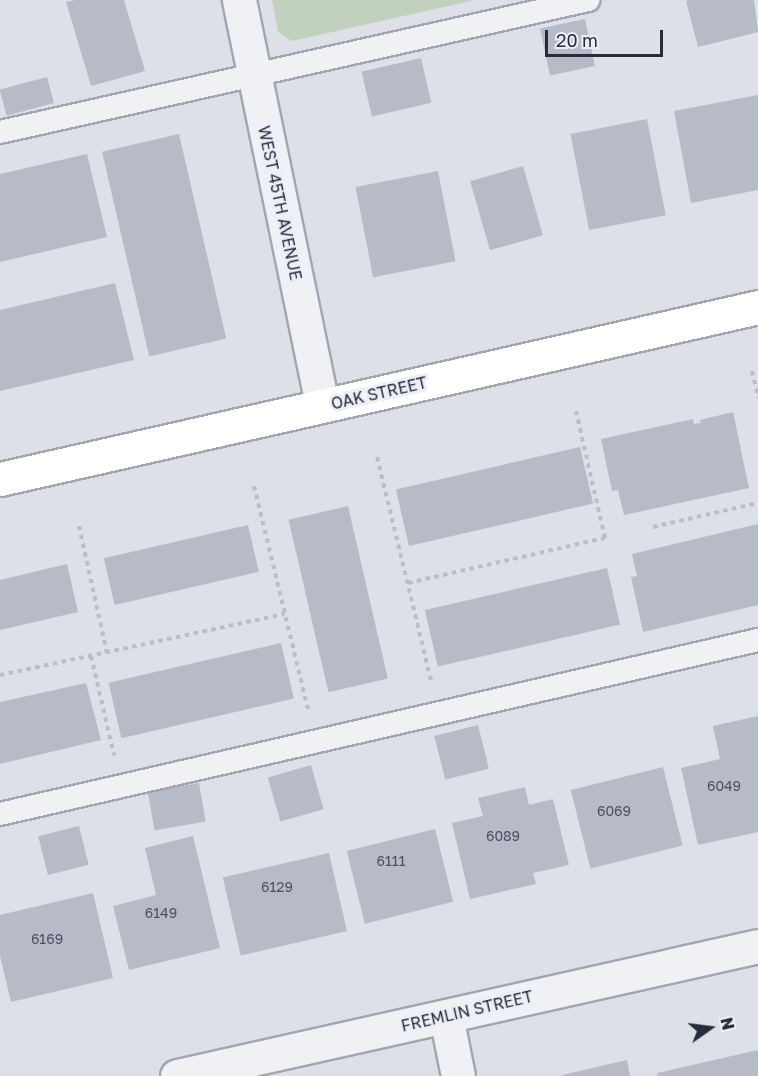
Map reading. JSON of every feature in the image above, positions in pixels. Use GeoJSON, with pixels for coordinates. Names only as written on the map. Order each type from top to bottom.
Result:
{"type":"FeatureCollection","features":[{"type":"Feature","properties":{"kind":"main road","name":"OAK STREET"},"geometry":{"type":"LineString","coordinates":[[0,479],[758,308]]}},
{"type":"Feature","properties":{"kind":"street","name":"WEST 45TH AVENUE"},"geometry":{"type":"LineString","coordinates":[[239,0],[321,406]]}},
{"type":"Feature","properties":{"kind":"street","name":"FREMLIN STREET"},"geometry":{"type":"LineString","coordinates":[[177,1076],[758,946]]}},
{"type":"Feature","properties":{"kind":"street"},"geometry":{"type":"LineString","coordinates":[[446,1016],[458,1076]]}},
{"type":"Feature","properties":{"kind":"lane"},"geometry":{"type":"LineString","coordinates":[[0,132],[588,0]]}},
{"type":"Feature","properties":{"kind":"lane"},"geometry":{"type":"LineString","coordinates":[[0,814],[440,715],[758,640]]}},
{"type":"Feature","properties":{"kind":"path"},"geometry":{"type":"LineString","coordinates":[[752,371],[758,398]]}},
{"type":"Feature","properties":{"kind":"path"},"geometry":{"type":"LineString","coordinates":[[408,584],[606,538],[576,411]]}},
{"type":"Feature","properties":{"kind":"path"},"geometry":{"type":"LineString","coordinates":[[377,457],[440,715]]}},
{"type":"Feature","properties":{"kind":"path"},"geometry":{"type":"LineString","coordinates":[[254,486],[316,743]]}},
{"type":"Feature","properties":{"kind":"path"},"geometry":{"type":"LineString","coordinates":[[653,527],[758,503]]}},
{"type":"Feature","properties":{"kind":"path"},"geometry":{"type":"LineString","coordinates":[[79,526],[107,653]]}},
{"type":"Feature","properties":{"kind":"path"},"geometry":{"type":"LineString","coordinates":[[0,675],[285,614]]}},
{"type":"Feature","properties":{"kind":"path"},"geometry":{"type":"LineString","coordinates":[[90,656],[121,786]]}},
{"type":"Feature","properties":{"kind":"green space"},"geometry":{"type":"Polygon","coordinates":[[[272,0],[475,0],[292,41],[278,32],[272,0]]]}},
{"type":"Feature","properties":{"kind":"building"},"geometry":{"type":"Polygon","coordinates":[[[124,0],[145,71],[91,86],[66,2],[124,0]]]}},
{"type":"Feature","properties":{"kind":"building"},"geometry":{"type":"Polygon","coordinates":[[[754,0],[758,32],[698,47],[686,1],[754,0]]]}},
{"type":"Feature","properties":{"kind":"building"},"geometry":{"type":"Polygon","coordinates":[[[585,19],[595,66],[550,76],[540,29],[585,19]]]}},
{"type":"Feature","properties":{"kind":"building"},"geometry":{"type":"Polygon","coordinates":[[[421,58],[431,103],[372,117],[362,72],[421,58]]]}},
{"type":"Feature","properties":{"kind":"building"},"geometry":{"type":"Polygon","coordinates":[[[47,77],[54,103],[7,116],[0,90],[47,77]]]}},
{"type":"Feature","properties":{"kind":"building"},"geometry":{"type":"Polygon","coordinates":[[[758,95],[758,190],[691,203],[674,111],[758,95]]]}},
{"type":"Feature","properties":{"kind":"building"},"geometry":{"type":"Polygon","coordinates":[[[647,119],[666,215],[589,230],[570,134],[647,119]]]}},
{"type":"Feature","properties":{"kind":"building"},"geometry":{"type":"Polygon","coordinates":[[[179,134],[226,339],[149,356],[102,152],[179,134]]]}},
{"type":"Feature","properties":{"kind":"building"},"geometry":{"type":"Polygon","coordinates":[[[87,154],[107,237],[0,262],[0,174],[87,154]]]}},
{"type":"Feature","properties":{"kind":"building"},"geometry":{"type":"Polygon","coordinates":[[[523,166],[543,235],[490,250],[470,181],[523,166]]]}},
{"type":"Feature","properties":{"kind":"building"},"geometry":{"type":"Polygon","coordinates":[[[438,171],[456,261],[373,277],[356,187],[438,171]]]}},
{"type":"Feature","properties":{"kind":"building"},"geometry":{"type":"Polygon","coordinates":[[[115,283],[134,360],[0,391],[0,310],[115,283]]]}},
{"type":"Feature","properties":{"kind":"building"},"geometry":{"type":"Polygon","coordinates":[[[733,412],[749,488],[624,515],[618,490],[612,491],[601,439],[693,419],[694,424],[701,423],[700,420],[733,412]]]}},
{"type":"Feature","properties":{"kind":"building"},"geometry":{"type":"Polygon","coordinates":[[[580,447],[593,504],[409,546],[396,490],[580,447]]]}},
{"type":"Feature","properties":{"kind":"building"},"geometry":{"type":"Polygon","coordinates":[[[348,506],[388,678],[328,692],[289,520],[348,506]]]}},
{"type":"Feature","properties":{"kind":"building"},"geometry":{"type":"Polygon","coordinates":[[[758,524],[758,605],[643,632],[631,577],[637,576],[632,554],[758,524]]]}},
{"type":"Feature","properties":{"kind":"building"},"geometry":{"type":"Polygon","coordinates":[[[248,525],[259,572],[115,605],[104,558],[248,525]]]}},
{"type":"Feature","properties":{"kind":"building"},"geometry":{"type":"Polygon","coordinates":[[[67,564],[78,612],[0,630],[0,580],[67,564]]]}},
{"type":"Feature","properties":{"kind":"building"},"geometry":{"type":"Polygon","coordinates":[[[607,568],[620,625],[438,667],[425,610],[607,568]]]}},
{"type":"Feature","properties":{"kind":"building"},"geometry":{"type":"Polygon","coordinates":[[[281,643],[294,699],[121,738],[109,683],[281,643]]]}},
{"type":"Feature","properties":{"kind":"building"},"geometry":{"type":"Polygon","coordinates":[[[86,683],[101,740],[0,764],[0,702],[86,683]]]}},
{"type":"Feature","properties":{"kind":"building"},"geometry":{"type":"Polygon","coordinates":[[[758,716],[758,832],[698,845],[681,768],[720,759],[713,726],[758,716]]]}},
{"type":"Feature","properties":{"kind":"building"},"geometry":{"type":"Polygon","coordinates":[[[478,725],[489,769],[445,780],[434,736],[478,725]]]}},
{"type":"Feature","properties":{"kind":"building"},"geometry":{"type":"Polygon","coordinates":[[[311,765],[324,809],[280,822],[268,777],[311,765]]]}},
{"type":"Feature","properties":{"kind":"building"},"geometry":{"type":"Polygon","coordinates":[[[663,767],[683,846],[590,869],[571,790],[663,767]]]}},
{"type":"Feature","properties":{"kind":"building"},"geometry":{"type":"Polygon","coordinates":[[[199,783],[206,821],[155,830],[148,792],[199,783]]]}},
{"type":"Feature","properties":{"kind":"building"},"geometry":{"type":"Polygon","coordinates":[[[525,787],[529,805],[553,799],[569,865],[533,873],[536,884],[470,899],[452,823],[483,816],[478,798],[525,787]]]}},
{"type":"Feature","properties":{"kind":"building"},"geometry":{"type":"Polygon","coordinates":[[[79,826],[89,865],[48,875],[38,836],[79,826]]]}},
{"type":"Feature","properties":{"kind":"building"},"geometry":{"type":"Polygon","coordinates":[[[435,829],[453,902],[365,924],[347,851],[435,829]]]}},
{"type":"Feature","properties":{"kind":"building"},"geometry":{"type":"Polygon","coordinates":[[[193,836],[220,948],[129,970],[113,906],[156,895],[145,848],[193,836]]]}},
{"type":"Feature","properties":{"kind":"building"},"geometry":{"type":"Polygon","coordinates":[[[329,853],[347,931],[241,955],[223,878],[329,853]]]}},
{"type":"Feature","properties":{"kind":"building"},"geometry":{"type":"Polygon","coordinates":[[[93,893],[113,978],[11,1002],[0,956],[0,915],[93,893]]]}},
{"type":"Feature","properties":{"kind":"building"},"geometry":{"type":"Polygon","coordinates":[[[758,1050],[758,1076],[658,1076],[657,1073],[758,1050]]]}},
{"type":"Feature","properties":{"kind":"building"},"geometry":{"type":"Polygon","coordinates":[[[627,1060],[630,1076],[562,1076],[562,1075],[627,1060]]]}}]}
